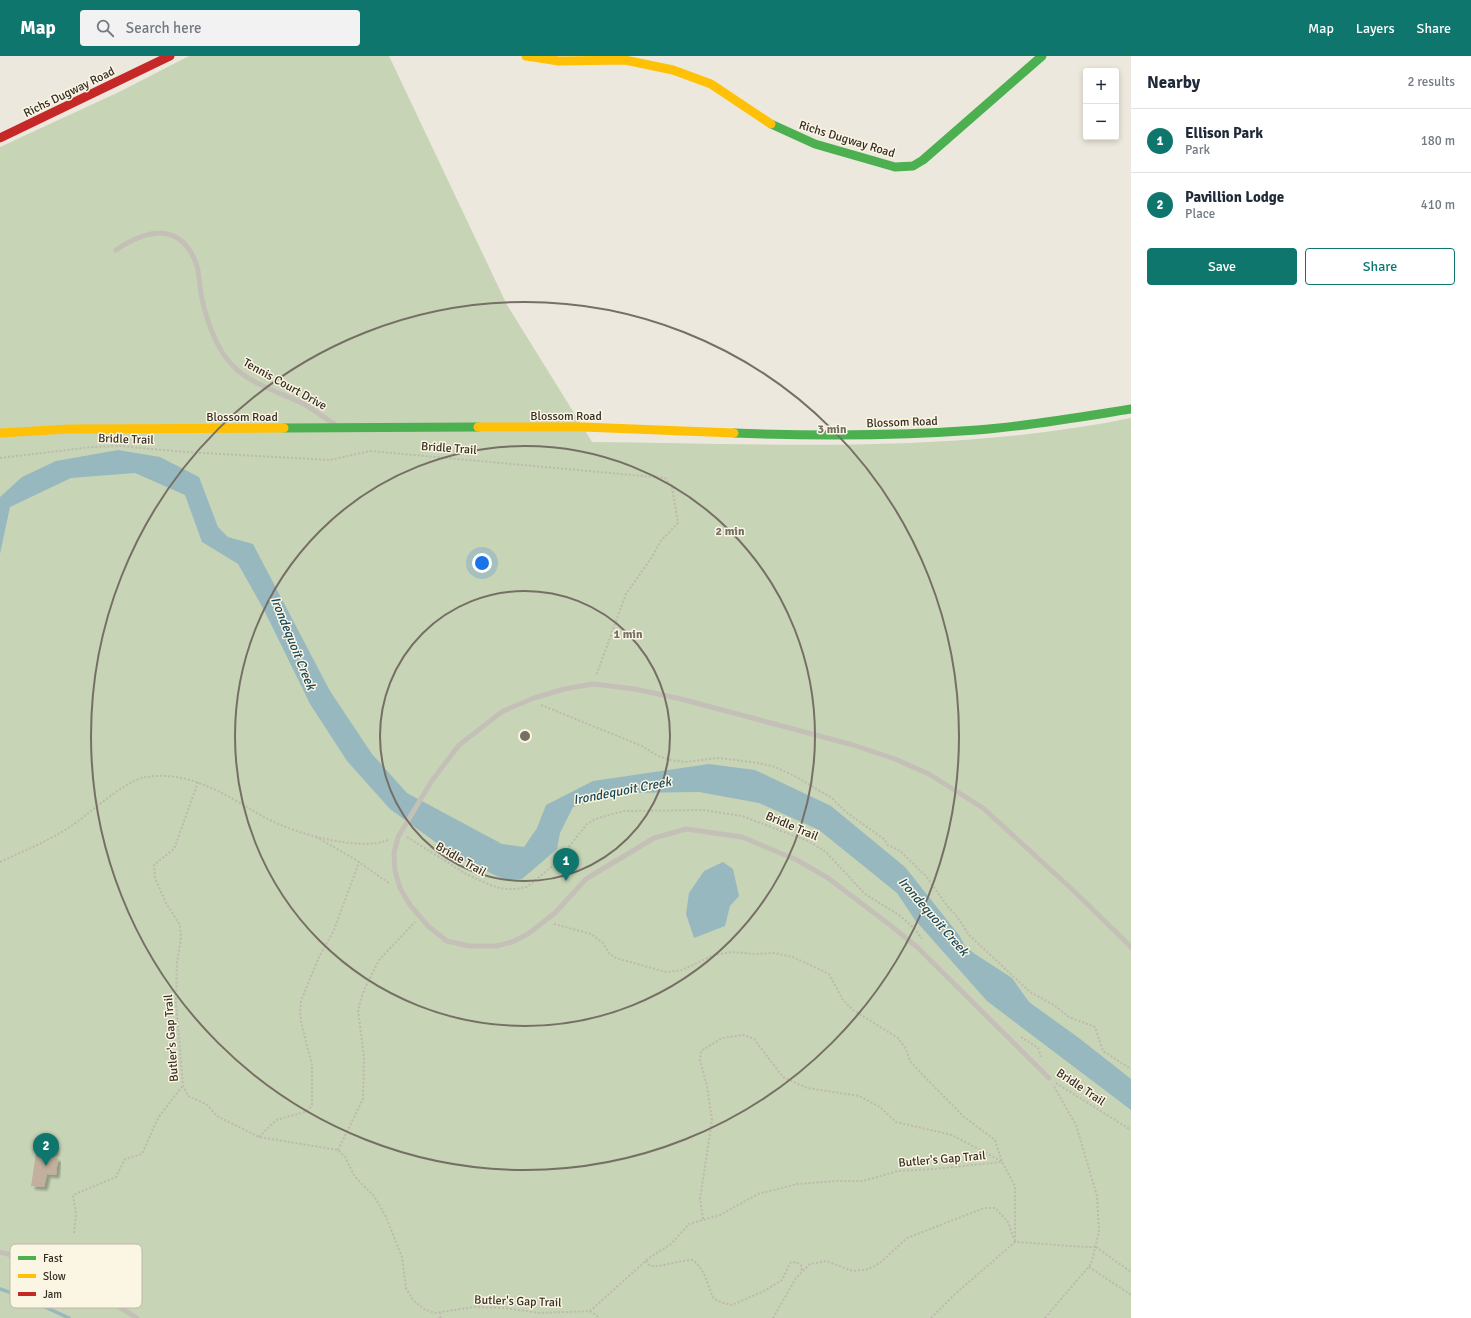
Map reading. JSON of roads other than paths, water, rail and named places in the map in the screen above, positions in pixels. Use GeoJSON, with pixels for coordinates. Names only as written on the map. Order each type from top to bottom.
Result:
{"type":"FeatureCollection","features":[{"type":"Feature","properties":{"kind":"street","name":"Richs Dugway Road"},"geometry":{"type":"LineString","coordinates":[[0,138],[159,58],[170,56]]}},
{"type":"Feature","properties":{"kind":"street","name":"Richs Dugway Road"},"geometry":{"type":"LineString","coordinates":[[526,56],[542,61],[630,60],[690,75],[703,80],[770,124],[787,133],[812,143],[895,167],[904,168],[923,160],[1042,56]]}},
{"type":"Feature","properties":{"kind":"street","name":"Blossom Road"},"geometry":{"type":"LineString","coordinates":[[0,433],[68,429],[583,427],[758,434],[892,435],[1012,427],[1084,418],[1131,409]]}},
{"type":"Feature","properties":{"kind":"lane","name":"Tennis Court Drive"},"geometry":{"type":"LineString","coordinates":[[116,250],[146,234],[168,234],[178,238],[187,247],[196,264],[206,313],[222,353],[232,366],[259,384],[304,404],[342,429]]}},
{"type":"Feature","properties":{"kind":"lane"},"geometry":{"type":"LineString","coordinates":[[1049,1078],[917,948],[890,925],[828,878],[797,860],[742,837],[686,829],[654,838],[586,879],[545,922],[528,934],[512,942],[496,946],[469,946],[447,941],[428,926],[400,888],[395,871],[394,853],[399,835],[431,782],[459,745],[503,711],[529,700],[564,689],[593,684],[635,688],[867,749],[911,765],[955,789],[983,808],[1070,887],[1131,947]]}},
{"type":"Feature","properties":{"kind":"lane"},"geometry":{"type":"LineString","coordinates":[[0,1252],[10,1255]]}},
{"type":"Feature","properties":{"kind":"lane"},"geometry":{"type":"LineString","coordinates":[[122,1308],[138,1318]]}},
{"type":"Feature","properties":{"kind":"water","name":"Irondequoit Creek"},"geometry":{"type":"Polygon","coordinates":[[[118,450],[160,457],[199,477],[218,527],[228,537],[253,544],[330,691],[372,754],[407,793],[502,844],[524,847],[537,828],[546,805],[593,781],[709,764],[755,770],[831,806],[905,867],[959,935],[965,946],[1012,978],[1029,1002],[1079,1038],[1131,1079],[1131,1110],[987,1001],[915,920],[897,893],[819,830],[759,803],[699,792],[621,793],[573,807],[560,833],[557,849],[522,879],[505,880],[453,855],[390,809],[347,761],[310,704],[264,610],[238,564],[202,542],[185,495],[135,473],[71,478],[10,507],[0,554],[0,497],[22,477],[56,461],[118,450]]]}},
{"type":"Feature","properties":{"kind":"water"},"geometry":{"type":"Polygon","coordinates":[[[723,862],[733,869],[739,896],[730,906],[725,926],[694,938],[686,914],[689,893],[704,871],[723,862]]]}},
{"type":"Feature","properties":{"kind":"waterway"},"geometry":{"type":"LineString","coordinates":[[0,1289],[10,1292]]}},
{"type":"Feature","properties":{"kind":"waterway"},"geometry":{"type":"LineString","coordinates":[[47,1308],[69,1318]]}},
{"type":"Feature","properties":{"kind":"place","name":"Ellison Park"},"geometry":{"type":"Point","coordinates":[566,881]}},
{"type":"Feature","properties":{"kind":"place","name":"Pavillion Lodge"},"geometry":{"type":"Point","coordinates":[46,1166]}}]}
